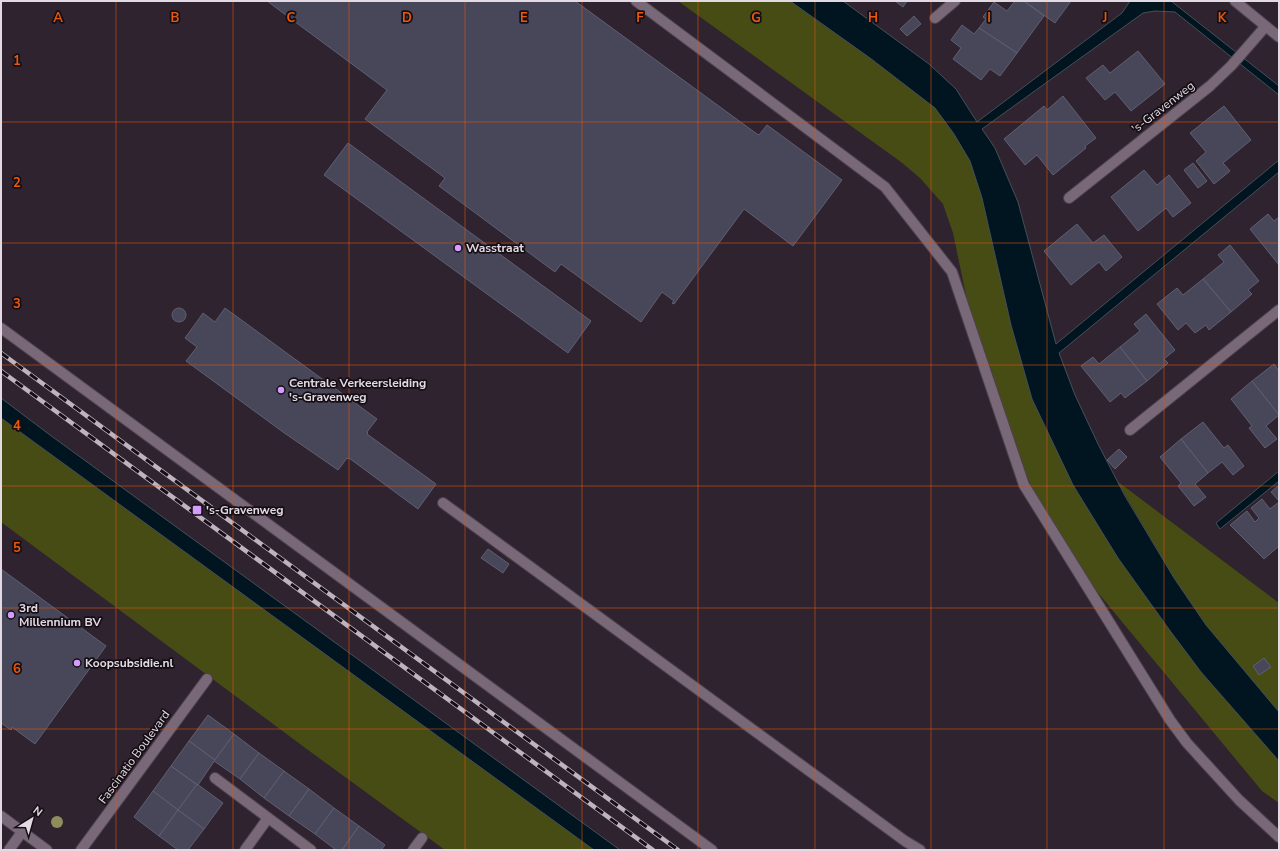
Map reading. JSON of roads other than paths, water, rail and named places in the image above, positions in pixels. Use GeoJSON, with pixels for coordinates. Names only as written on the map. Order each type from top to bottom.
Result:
{"type":"FeatureCollection","features":[{"type":"Feature","properties":{"kind":"street"},"geometry":{"type":"LineString","coordinates":[[636,1],[885,187],[952,272],[1024,485],[1170,720],[1187,743],[1238,800],[1279,837]]}},
{"type":"Feature","properties":{"kind":"street"},"geometry":{"type":"LineString","coordinates":[[935,18],[955,1]]}},
{"type":"Feature","properties":{"kind":"street"},"geometry":{"type":"LineString","coordinates":[[1235,1],[1279,37]]}},
{"type":"Feature","properties":{"kind":"street","name":"'s-Gravenweg"},"geometry":{"type":"LineString","coordinates":[[1069,198],[1210,86],[1232,66],[1265,27]]}},
{"type":"Feature","properties":{"kind":"street"},"geometry":{"type":"LineString","coordinates":[[1130,430],[1279,310]]}},
{"type":"Feature","properties":{"kind":"street"},"geometry":{"type":"LineString","coordinates":[[1,328],[712,850]]}},
{"type":"Feature","properties":{"kind":"street"},"geometry":{"type":"LineString","coordinates":[[443,503],[899,837],[920,850]]}},
{"type":"Feature","properties":{"kind":"street","name":"Fascinatio Boulevard"},"geometry":{"type":"LineString","coordinates":[[81,850],[207,679]]}},
{"type":"Feature","properties":{"kind":"street"},"geometry":{"type":"LineString","coordinates":[[215,778],[311,850]]}},
{"type":"Feature","properties":{"kind":"street"},"geometry":{"type":"LineString","coordinates":[[1,816],[47,850]]}},
{"type":"Feature","properties":{"kind":"street"},"geometry":{"type":"LineString","coordinates":[[245,850],[268,818]]}},
{"type":"Feature","properties":{"kind":"street"},"geometry":{"type":"LineString","coordinates":[[9,850],[22,832]]}},
{"type":"Feature","properties":{"kind":"street"},"geometry":{"type":"LineString","coordinates":[[413,850],[422,838]]}},
{"type":"Feature","properties":{"kind":"water"},"geometry":{"type":"Polygon","coordinates":[[[790,1],[843,1],[929,64],[956,89],[977,122],[1122,13],[1130,1],[1171,1],[1279,86],[1279,95],[1175,12],[1155,11],[1143,13],[982,129],[995,148],[1018,202],[1056,344],[1279,160],[1279,172],[1059,353],[1075,395],[1098,444],[1125,496],[1174,578],[1206,625],[1279,712],[1279,761],[1201,672],[1171,632],[1118,558],[1073,485],[1032,399],[1011,325],[982,198],[970,161],[954,134],[935,108],[870,58],[790,1]]]}},
{"type":"Feature","properties":{"kind":"water"},"geometry":{"type":"Polygon","coordinates":[[[1,398],[620,850],[594,850],[1,418],[1,398]]]}},
{"type":"Feature","properties":{"kind":"water"},"geometry":{"type":"Polygon","coordinates":[[[1279,471],[1279,481],[1220,529],[1216,523],[1279,471]]]}},
{"type":"Feature","properties":{"kind":"railway"},"geometry":{"type":"LineString","coordinates":[[1,353],[678,850]]}},
{"type":"Feature","properties":{"kind":"railway"},"geometry":{"type":"LineString","coordinates":[[1,371],[653,850]]}},
{"type":"Feature","properties":{"kind":"place","name":"Wasstraat"},"geometry":{"type":"Point","coordinates":[458,248]}},
{"type":"Feature","properties":{"kind":"place","name":"Centrale Verkeersleiding 's-Gravenweg"},"geometry":{"type":"Point","coordinates":[281,390]}},
{"type":"Feature","properties":{"kind":"place","name":"'s-Gravenweg"},"geometry":{"type":"Point","coordinates":[197,510]}},
{"type":"Feature","properties":{"kind":"place","name":"3rd Millennium BV"},"geometry":{"type":"Point","coordinates":[11,615]}},
{"type":"Feature","properties":{"kind":"place","name":"Koopsubsidie.nl"},"geometry":{"type":"Point","coordinates":[77,663]}}]}
